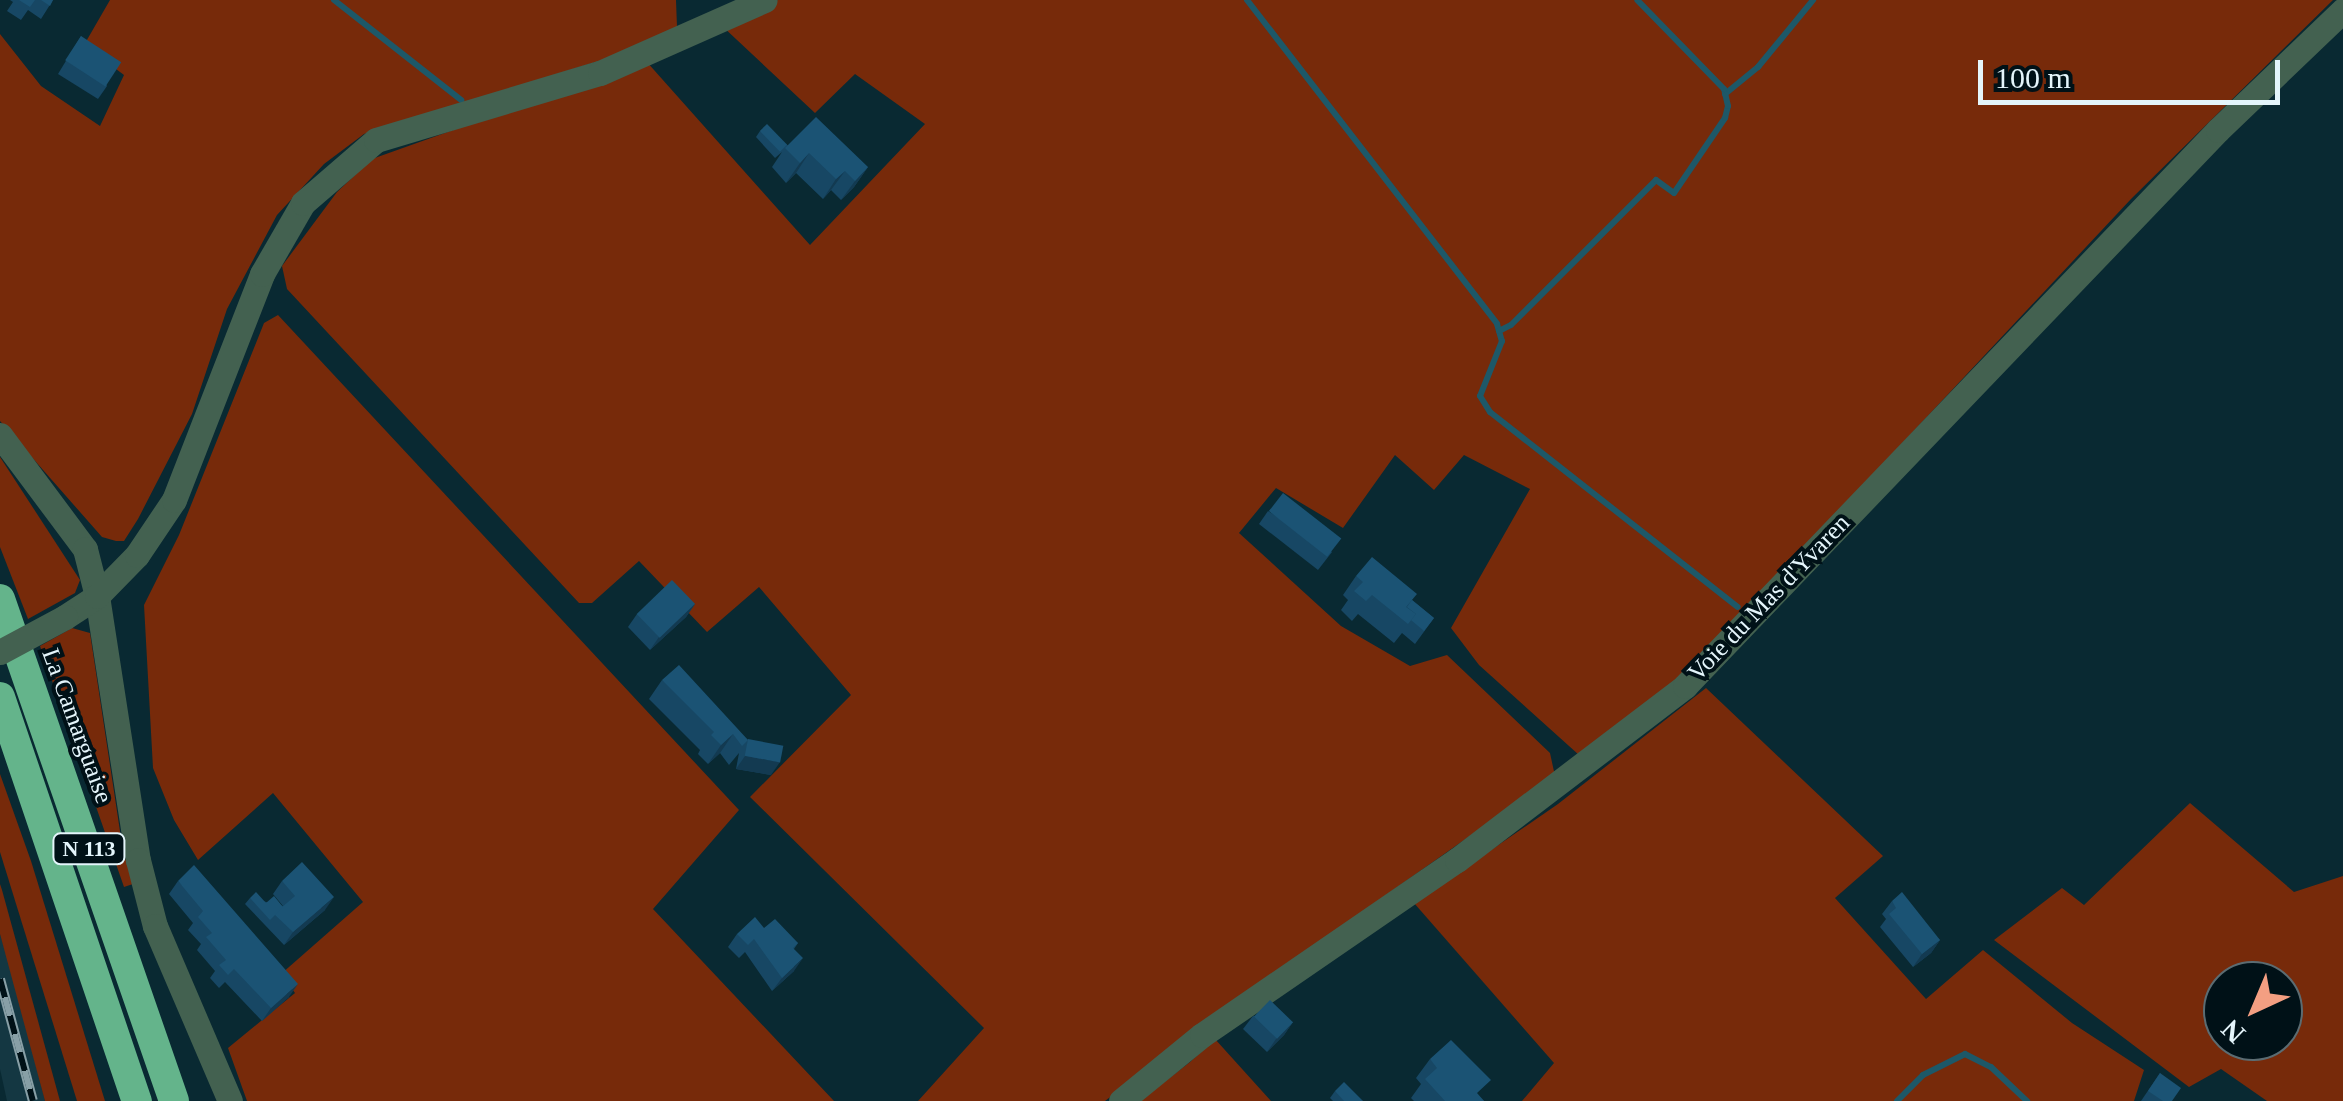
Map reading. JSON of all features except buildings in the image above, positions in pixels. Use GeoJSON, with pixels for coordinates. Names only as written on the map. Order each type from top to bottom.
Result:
{"type":"FeatureCollection","features":[{"type":"Feature","properties":{"kind":"highway","name":"La Camarguaise"},"geometry":{"type":"LineString","coordinates":[[0,600],[174,1101]]}},
{"type":"Feature","properties":{"kind":"highway","name":"N 113"},"geometry":{"type":"LineString","coordinates":[[0,698],[137,1101]]}},
{"type":"Feature","properties":{"kind":"street"},"geometry":{"type":"LineString","coordinates":[[0,652],[98,596],[136,555],[174,500],[262,274],[304,203],[376,140],[600,72],[764,0]]}},
{"type":"Feature","properties":{"kind":"street","name":"Voie du Mas d'Yvaren"},"geometry":{"type":"LineString","coordinates":[[1122,1101],[1202,1035],[1458,860],[1685,686],[2205,144],[2343,10]]}},
{"type":"Feature","properties":{"kind":"street"},"geometry":{"type":"LineString","coordinates":[[0,434],[85,549],[98,596],[147,893],[156,926],[230,1101]]}},
{"type":"Feature","properties":{"kind":"shaded area"},"geometry":{"type":"Polygon","coordinates":[[[110,0],[676,0],[677,27],[628,52],[364,134],[324,164],[277,215],[227,309],[192,414],[138,519],[124,541],[116,541],[102,537],[0,421],[0,34],[41,86],[100,126],[124,75],[84,45],[110,0]]]}},
{"type":"Feature","properties":{"kind":"shaded area"},"geometry":{"type":"Polygon","coordinates":[[[778,0],[2333,0],[2131,199],[1686,674],[1579,755],[1479,665],[1451,628],[1530,489],[1464,455],[1434,490],[1395,455],[1343,528],[1276,488],[1239,533],[1341,626],[1410,666],[1447,655],[1550,753],[1555,776],[1248,992],[1105,1101],[918,1101],[984,1028],[750,797],[851,695],[759,587],[707,632],[639,561],[592,603],[579,603],[287,289],[282,266],[337,192],[372,159],[646,61],[810,245],[925,124],[855,74],[815,113],[721,25],[778,0]]]}},
{"type":"Feature","properties":{"kind":"shaded area"},"geometry":{"type":"Polygon","coordinates":[[[278,315],[739,810],[653,909],[834,1101],[247,1101],[228,1048],[295,993],[281,974],[363,902],[273,793],[198,860],[174,820],[153,768],[144,605],[179,535],[264,323],[278,315]]]}},
{"type":"Feature","properties":{"kind":"shaded area"},"geometry":{"type":"Polygon","coordinates":[[[0,457],[80,580],[75,593],[28,619],[0,547],[0,457]]]}},
{"type":"Feature","properties":{"kind":"shaded area"},"geometry":{"type":"Polygon","coordinates":[[[72,628],[90,633],[123,851],[133,884],[124,887],[40,646],[72,628]]]}},
{"type":"Feature","properties":{"kind":"shaded area"},"geometry":{"type":"Polygon","coordinates":[[[1706,688],[1883,856],[1835,898],[1926,999],[1983,950],[2072,1023],[2144,1070],[2134,1101],[1522,1101],[1554,1063],[1414,903],[1558,804],[1706,688]]]}},
{"type":"Feature","properties":{"kind":"shaded area"},"geometry":{"type":"Polygon","coordinates":[[[0,774],[105,1101],[77,1101],[0,852],[0,774]]]}},
{"type":"Feature","properties":{"kind":"shaded area"},"geometry":{"type":"Polygon","coordinates":[[[2190,803],[2294,892],[2343,876],[2343,1101],[2267,1101],[2221,1069],[2189,1087],[1994,940],[2062,888],[2084,905],[2190,803]]]}},
{"type":"Feature","properties":{"kind":"shaded area"},"geometry":{"type":"Polygon","coordinates":[[[0,884],[60,1101],[45,1101],[0,934],[0,884]]]}},
{"type":"Feature","properties":{"kind":"shaded area"},"geometry":{"type":"Polygon","coordinates":[[[0,934],[45,1101],[7,1101],[0,1069],[0,934]]]}},
{"type":"Feature","properties":{"kind":"shaded area"},"geometry":{"type":"Polygon","coordinates":[[[1215,1039],[1271,1101],[1140,1101],[1190,1062],[1215,1039]]]}},
{"type":"Feature","properties":{"kind":"waterway"},"geometry":{"type":"LineString","coordinates":[[334,0],[461,100]]}},
{"type":"Feature","properties":{"kind":"waterway"},"geometry":{"type":"LineString","coordinates":[[1247,0],[1497,324],[1502,341],[1480,396],[1490,412],[1738,607]]}},
{"type":"Feature","properties":{"kind":"waterway"},"geometry":{"type":"LineString","coordinates":[[1499,331],[1511,325],[1656,180],[1674,193],[1725,118],[1728,106],[1724,89],[1637,0]]}},
{"type":"Feature","properties":{"kind":"waterway"},"geometry":{"type":"LineString","coordinates":[[1725,94],[1758,67],[1813,0]]}},
{"type":"Feature","properties":{"kind":"waterway"},"geometry":{"type":"LineString","coordinates":[[1897,1101],[1923,1075],[1965,1054],[1991,1067],[2027,1101]]}},
{"type":"Feature","properties":{"kind":"railway"},"geometry":{"type":"LineString","coordinates":[[0,979],[33,1101]]}}]}
